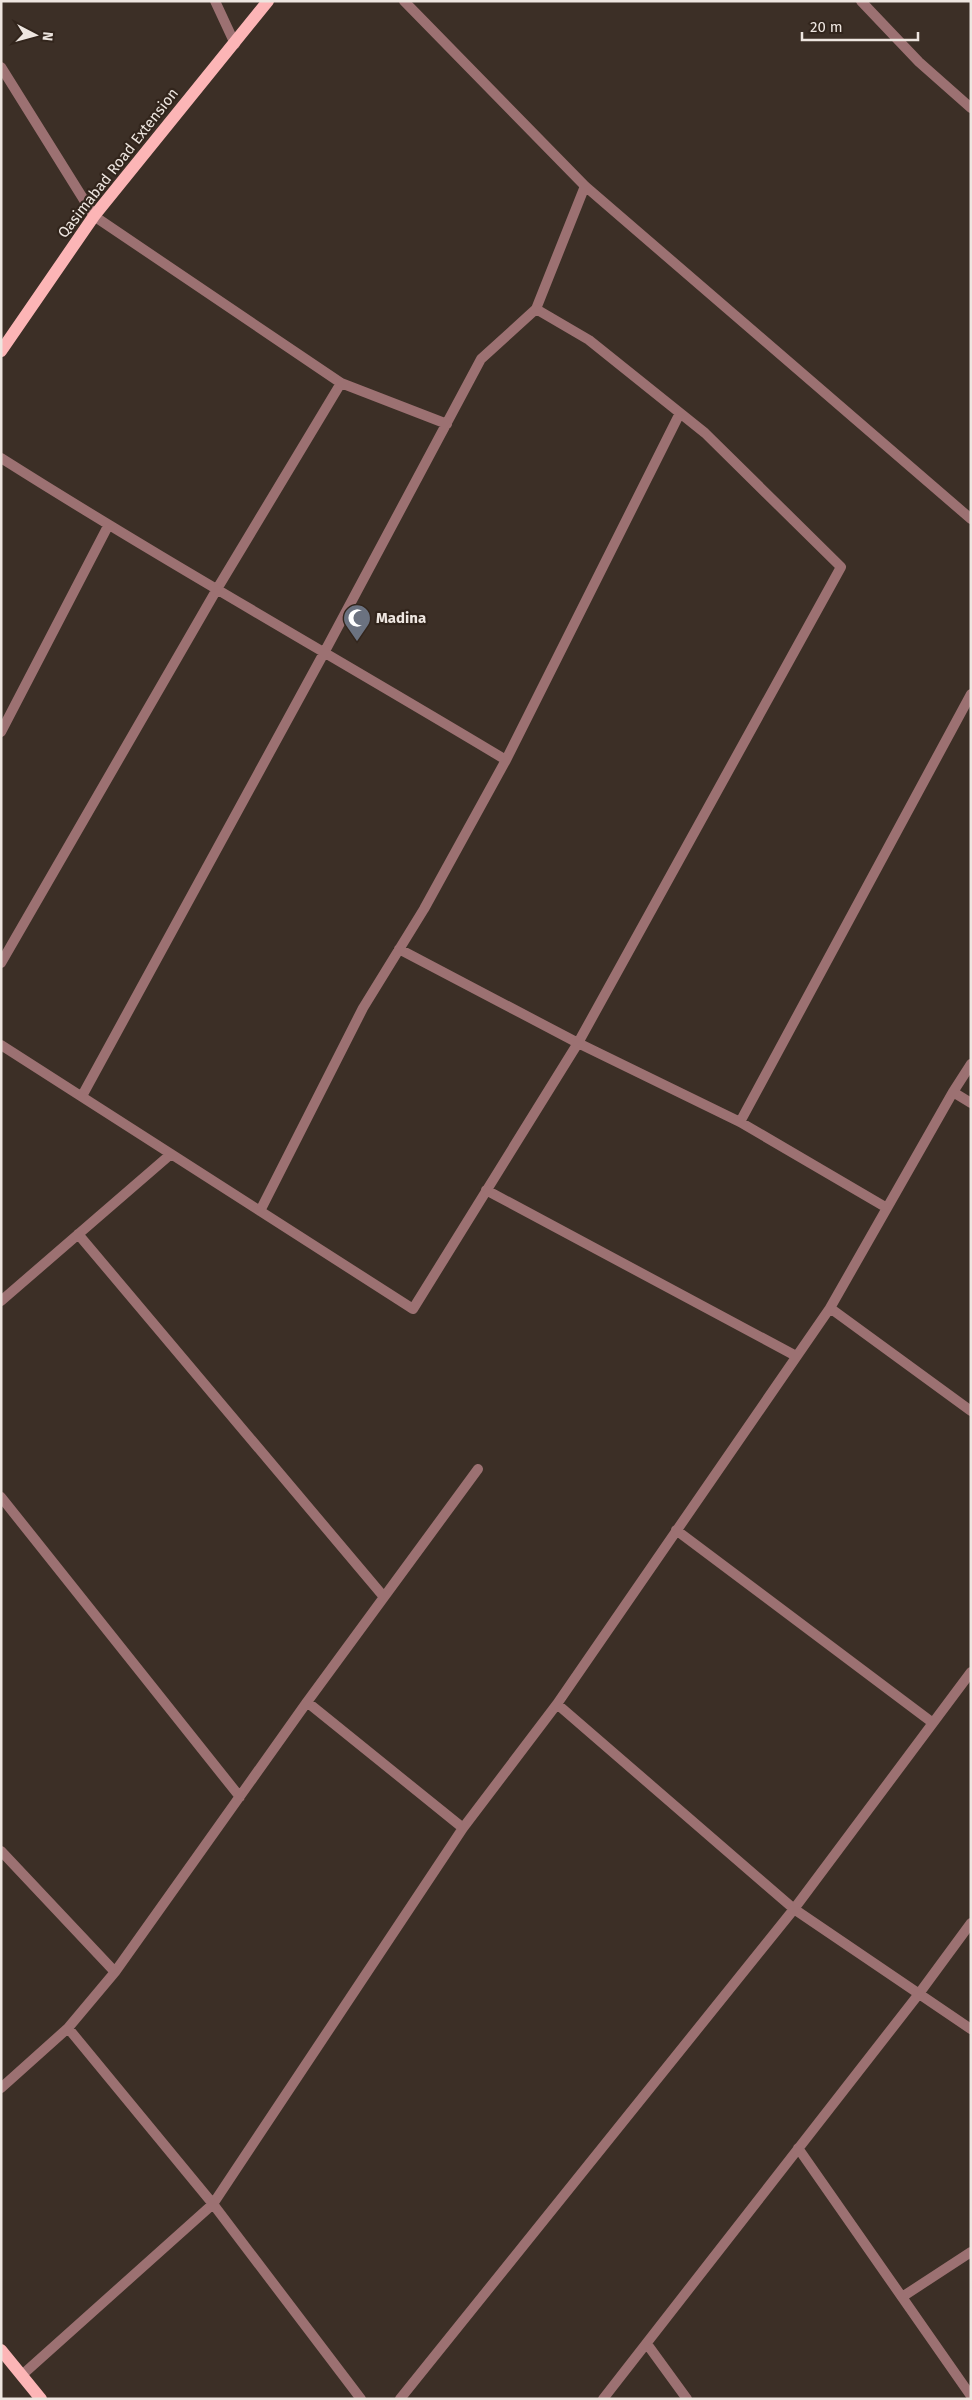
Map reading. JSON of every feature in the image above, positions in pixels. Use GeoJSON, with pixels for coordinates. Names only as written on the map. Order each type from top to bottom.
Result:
{"type":"FeatureCollection","features":[{"type":"Feature","properties":{"kind":"main road","name":"Qasimabad Road Extension"},"geometry":{"type":"LineString","coordinates":[[1,351],[94,216],[268,1]]}},
{"type":"Feature","properties":{"kind":"main road"},"geometry":{"type":"LineString","coordinates":[[1,2350],[40,2399]]}},
{"type":"Feature","properties":{"kind":"street"},"geometry":{"type":"LineString","coordinates":[[215,1],[235,44]]}},
{"type":"Feature","properties":{"kind":"street"},"geometry":{"type":"LineString","coordinates":[[404,1],[585,186],[971,519]]}},
{"type":"Feature","properties":{"kind":"street"},"geometry":{"type":"LineString","coordinates":[[861,1],[919,62],[971,108]]}},
{"type":"Feature","properties":{"kind":"street"},"geometry":{"type":"LineString","coordinates":[[1,67],[94,216],[341,383],[447,424]]}},
{"type":"Feature","properties":{"kind":"street"},"geometry":{"type":"LineString","coordinates":[[82,1096],[326,652],[481,359],[536,309],[585,186]]}},
{"type":"Feature","properties":{"kind":"street"},"geometry":{"type":"LineString","coordinates":[[1,1044],[413,1309],[578,1043],[841,567],[705,433],[589,340],[536,309]]}},
{"type":"Feature","properties":{"kind":"street"},"geometry":{"type":"LineString","coordinates":[[1,963],[217,589],[341,383]]}},
{"type":"Feature","properties":{"kind":"street"},"geometry":{"type":"LineString","coordinates":[[260,1211],[363,1008],[424,909],[506,760],[680,413]]}},
{"type":"Feature","properties":{"kind":"street"},"geometry":{"type":"LineString","coordinates":[[1,458],[108,526],[326,652],[506,760]]}},
{"type":"Feature","properties":{"kind":"street"},"geometry":{"type":"LineString","coordinates":[[1,732],[108,526]]}},
{"type":"Feature","properties":{"kind":"street"},"geometry":{"type":"LineString","coordinates":[[740,1122],[971,694]]}},
{"type":"Feature","properties":{"kind":"street"},"geometry":{"type":"LineString","coordinates":[[399,950],[578,1043],[740,1122],[887,1208]]}},
{"type":"Feature","properties":{"kind":"street"},"geometry":{"type":"LineString","coordinates":[[22,2375],[213,2204],[463,1828],[557,1704],[830,1308],[953,1092],[971,1064]]}},
{"type":"Feature","properties":{"kind":"street"},"geometry":{"type":"LineString","coordinates":[[953,1092],[971,1103]]}},
{"type":"Feature","properties":{"kind":"street"},"geometry":{"type":"LineString","coordinates":[[1,1301],[171,1154]]}},
{"type":"Feature","properties":{"kind":"street"},"geometry":{"type":"LineString","coordinates":[[486,1190],[796,1356]]}},
{"type":"Feature","properties":{"kind":"street"},"geometry":{"type":"LineString","coordinates":[[78,1234],[384,1597]]}},
{"type":"Feature","properties":{"kind":"street"},"geometry":{"type":"LineString","coordinates":[[830,1308],[971,1411]]}},
{"type":"Feature","properties":{"kind":"street"},"geometry":{"type":"LineString","coordinates":[[1,2088],[68,2028],[115,1972],[307,1702],[478,1468]]}},
{"type":"Feature","properties":{"kind":"street"},"geometry":{"type":"LineString","coordinates":[[1,1497],[240,1796]]}},
{"type":"Feature","properties":{"kind":"street"},"geometry":{"type":"LineString","coordinates":[[676,1530],[933,1723]]}},
{"type":"Feature","properties":{"kind":"street"},"geometry":{"type":"LineString","coordinates":[[400,2399],[794,1909],[971,1672]]}},
{"type":"Feature","properties":{"kind":"street"},"geometry":{"type":"LineString","coordinates":[[307,1702],[463,1828]]}},
{"type":"Feature","properties":{"kind":"street"},"geometry":{"type":"LineString","coordinates":[[557,1704],[794,1909],[971,2029]]}},
{"type":"Feature","properties":{"kind":"street"},"geometry":{"type":"LineString","coordinates":[[1,1852],[115,1972]]}},
{"type":"Feature","properties":{"kind":"street"},"geometry":{"type":"LineString","coordinates":[[603,2399],[971,1923]]}},
{"type":"Feature","properties":{"kind":"street"},"geometry":{"type":"LineString","coordinates":[[68,2028],[213,2204],[361,2399]]}},
{"type":"Feature","properties":{"kind":"street"},"geometry":{"type":"LineString","coordinates":[[798,2148],[971,2396]]}},
{"type":"Feature","properties":{"kind":"street"},"geometry":{"type":"LineString","coordinates":[[902,2297],[971,2252]]}},
{"type":"Feature","properties":{"kind":"street"},"geometry":{"type":"LineString","coordinates":[[647,2344],[687,2399]]}},
{"type":"Feature","properties":{"kind":"place","name":"Madina"},"geometry":{"type":"Point","coordinates":[357,642]}}]}
